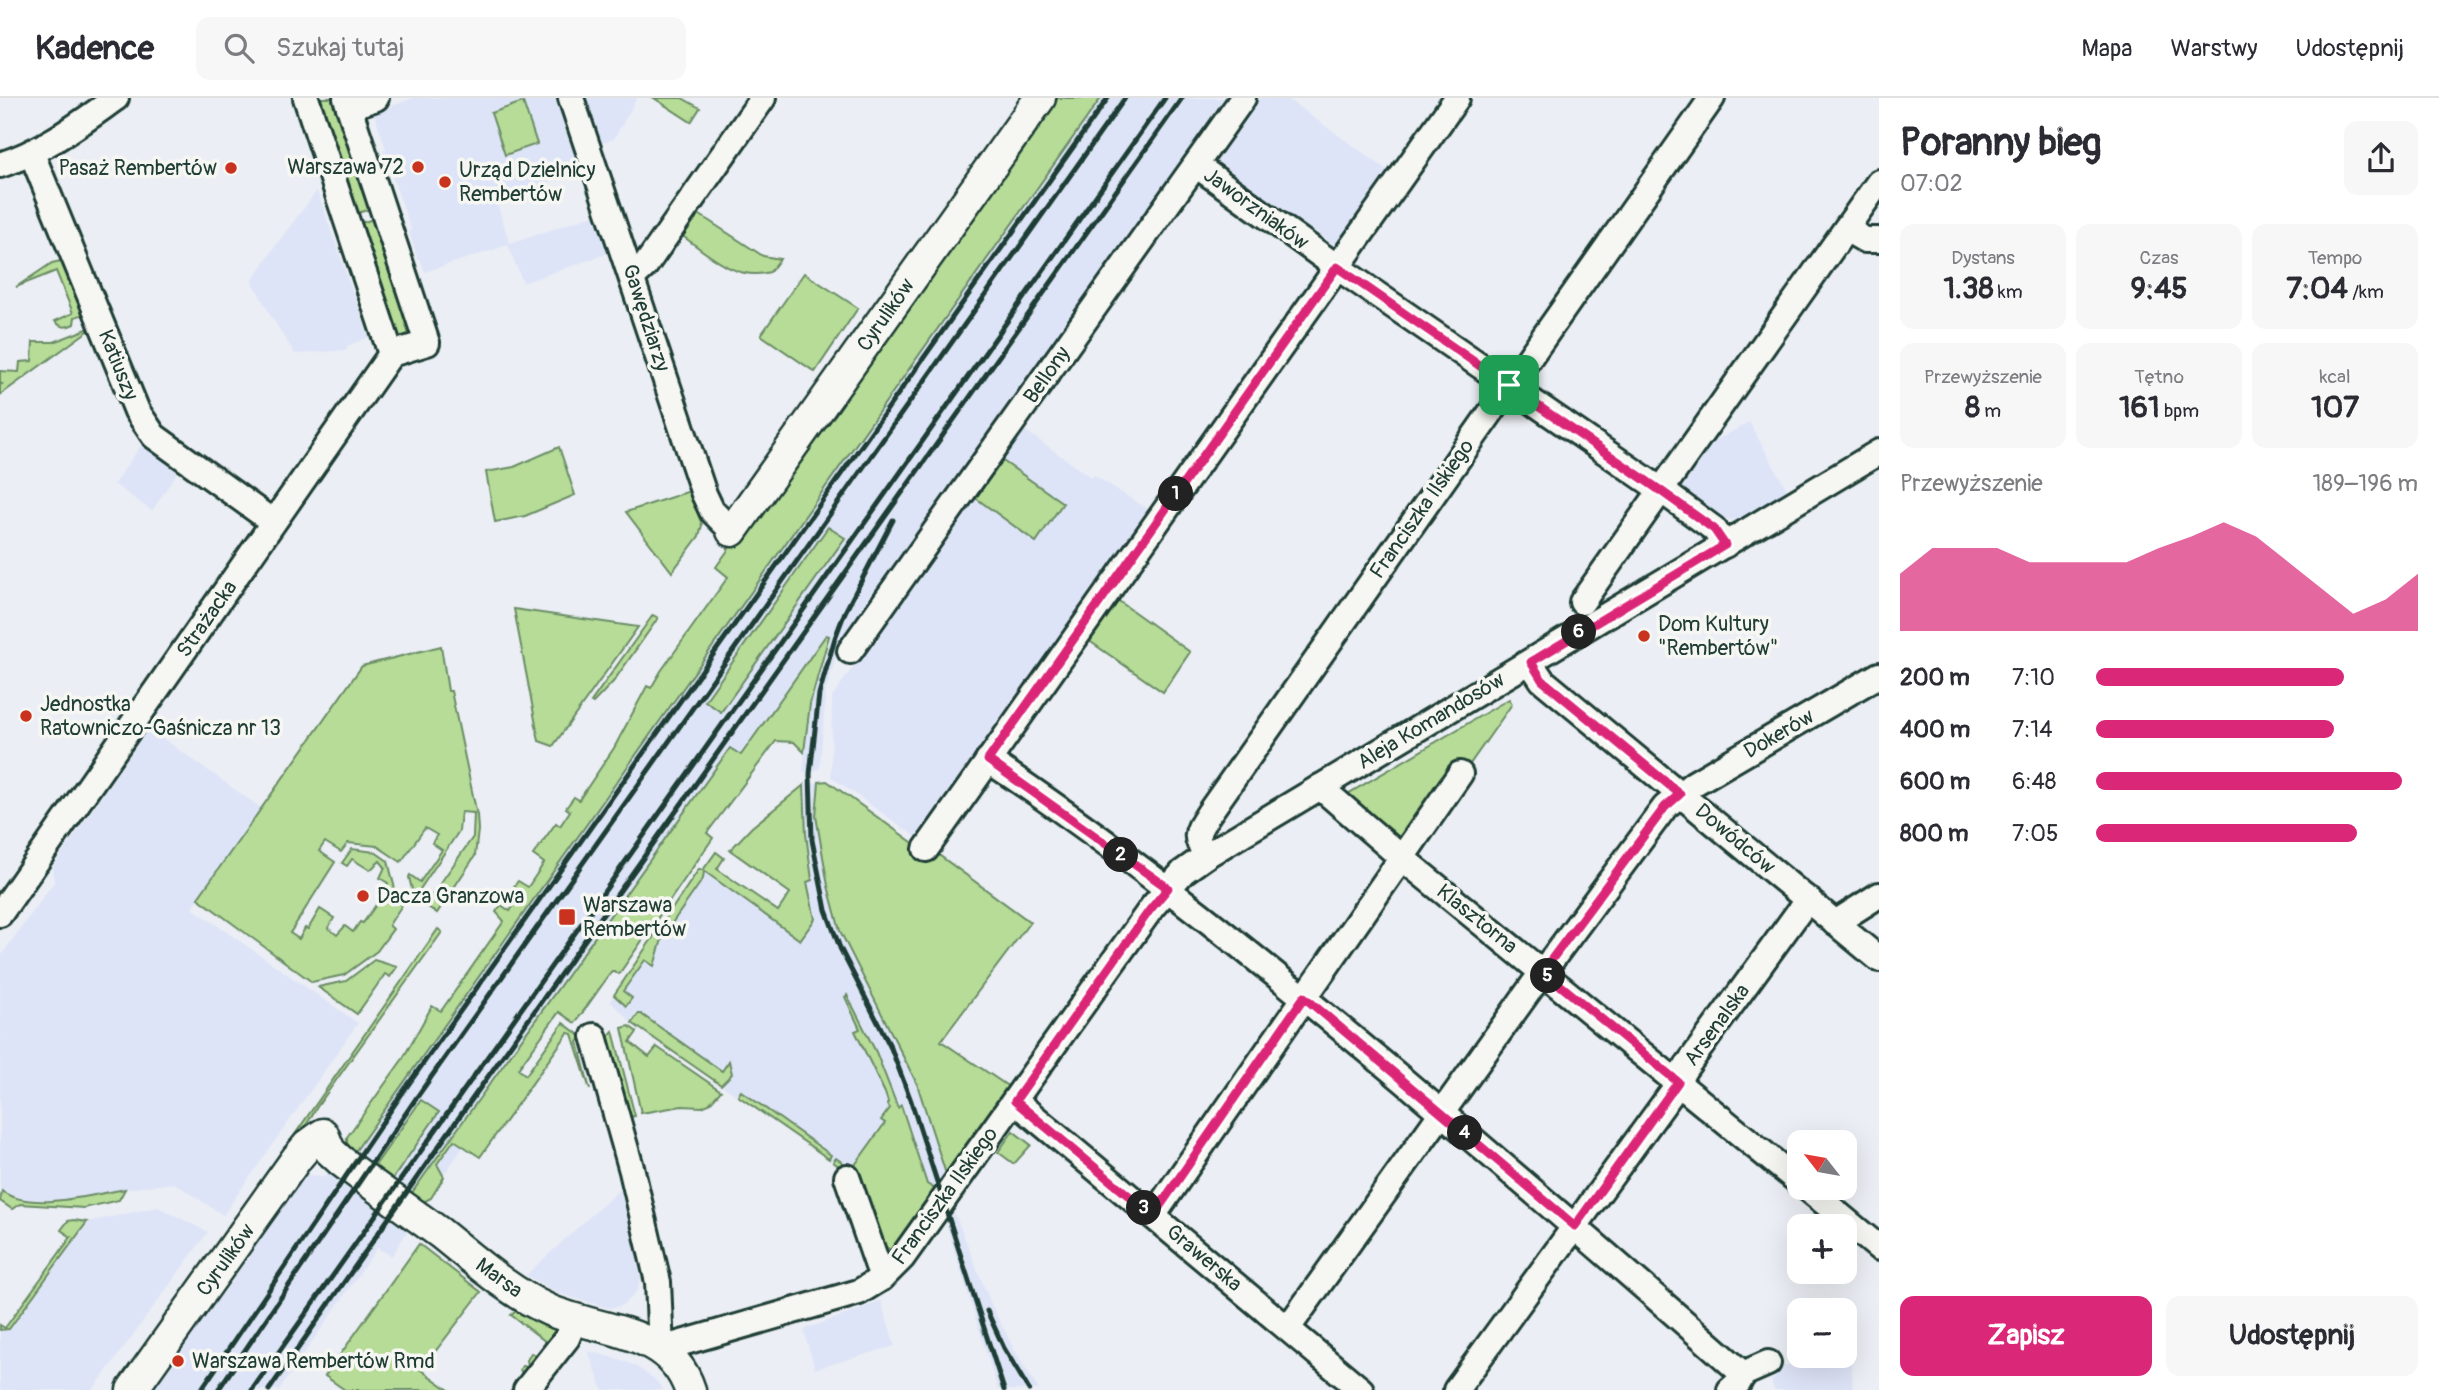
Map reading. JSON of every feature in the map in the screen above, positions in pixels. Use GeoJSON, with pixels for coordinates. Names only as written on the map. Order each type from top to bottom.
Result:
{"type":"FeatureCollection","features":[{"type":"Feature","properties":{"kind":"main road","name":"Cyrulików"},"geometry":{"type":"LineString","coordinates":[[732,531],[1040,98]]}},
{"type":"Feature","properties":{"kind":"main road","name":"Cyrulików"},"geometry":{"type":"LineString","coordinates":[[132,1390],[297,1158],[323,1134]]}},
{"type":"Feature","properties":{"kind":"main road","name":"Marsa"},"geometry":{"type":"LineString","coordinates":[[323,1134],[330,1151],[341,1161],[505,1283],[539,1305],[575,1319],[630,1334],[661,1349],[679,1366],[690,1390]]}},
{"type":"Feature","properties":{"kind":"street"},"geometry":{"type":"LineString","coordinates":[[0,165],[32,154],[52,143],[116,98]]}},
{"type":"Feature","properties":{"kind":"street"},"geometry":{"type":"LineString","coordinates":[[306,98],[391,354],[427,343],[347,102],[376,98]]}},
{"type":"Feature","properties":{"kind":"street","name":"Gawędziarzy"},"geometry":{"type":"LineString","coordinates":[[571,98],[704,494],[712,511],[732,531]]}},
{"type":"Feature","properties":{"kind":"street"},"geometry":{"type":"LineString","coordinates":[[632,278],[645,266],[763,98]]}},
{"type":"Feature","properties":{"kind":"street","name":"Bellony"},"geometry":{"type":"LineString","coordinates":[[850,651],[1243,98]]}},
{"type":"Feature","properties":{"kind":"street"},"geometry":{"type":"LineString","coordinates":[[926,849],[1457,98]]}},
{"type":"Feature","properties":{"kind":"street","name":"Franciszka Ilskiego"},"geometry":{"type":"LineString","coordinates":[[1207,855],[1199,844],[1198,830],[1712,98]]}},
{"type":"Feature","properties":{"kind":"street","name":"Katiuszy"},"geometry":{"type":"LineString","coordinates":[[32,154],[137,411],[145,424],[154,436],[273,522]]}},
{"type":"Feature","properties":{"kind":"street","name":"Jaworzniaków"},"geometry":{"type":"LineString","coordinates":[[1196,166],[1661,491],[1714,529],[1725,545]]}},
{"type":"Feature","properties":{"kind":"street"},"geometry":{"type":"LineString","coordinates":[[1582,602],[1879,182]]}},
{"type":"Feature","properties":{"kind":"street"},"geometry":{"type":"LineString","coordinates":[[1846,229],[1865,240],[1879,240]]}},
{"type":"Feature","properties":{"kind":"street","name":"Strażacka"},"geometry":{"type":"LineString","coordinates":[[0,914],[391,354]]}},
{"type":"Feature","properties":{"kind":"street","name":"Aleja Komandosów"},"geometry":{"type":"LineString","coordinates":[[1168,888],[1183,872],[1207,855],[1879,452]]}},
{"type":"Feature","properties":{"kind":"street","name":"Dowódców"},"geometry":{"type":"LineString","coordinates":[[1531,662],[1542,680],[1879,959]]}},
{"type":"Feature","properties":{"kind":"street","name":"Dokerów"},"geometry":{"type":"LineString","coordinates":[[1288,1328],[1543,971],[1665,807],[1680,794],[1879,675]]}},
{"type":"Feature","properties":{"kind":"street"},"geometry":{"type":"LineString","coordinates":[[988,760],[1168,888],[1304,997],[1575,1226],[1736,1382],[1768,1363]]}},
{"type":"Feature","properties":{"kind":"street"},"geometry":{"type":"LineString","coordinates":[[1153,1216],[1460,774]]}},
{"type":"Feature","properties":{"kind":"street","name":"Klasztorna"},"geometry":{"type":"LineString","coordinates":[[1320,787],[1402,858],[1787,1172]]}},
{"type":"Feature","properties":{"kind":"street","name":"Franciszka Ilskiego"},"geometry":{"type":"LineString","coordinates":[[661,1349],[834,1301],[859,1292],[883,1278],[909,1248],[1168,888]]}},
{"type":"Feature","properties":{"kind":"street"},"geometry":{"type":"LineString","coordinates":[[1835,923],[1879,895]]}},
{"type":"Feature","properties":{"kind":"street","name":"Arsenalska"},"geometry":{"type":"LineString","coordinates":[[1456,1390],[1808,899]]}},
{"type":"Feature","properties":{"kind":"street"},"geometry":{"type":"LineString","coordinates":[[594,1035],[632,1171],[658,1282],[661,1349]]}},
{"type":"Feature","properties":{"kind":"street","name":"Grawerska"},"geometry":{"type":"LineString","coordinates":[[1015,1101],[1361,1390]]}},
{"type":"Feature","properties":{"kind":"street"},"geometry":{"type":"LineString","coordinates":[[847,1177],[883,1278]]}},
{"type":"Feature","properties":{"kind":"street"},"geometry":{"type":"LineString","coordinates":[[1821,1200],[1879,1248]]}},
{"type":"Feature","properties":{"kind":"street"},"geometry":{"type":"LineString","coordinates":[[526,1390],[567,1338],[575,1319]]}},
{"type":"Feature","properties":{"kind":"shaded area"},"geometry":{"type":"Polygon","coordinates":[[[413,98],[560,98],[572,134],[569,135],[575,156],[582,170],[496,200],[510,244],[596,214],[609,253],[523,283],[508,245],[425,272],[420,259],[418,260],[409,232],[411,229],[383,151],[386,149],[374,113],[413,98]]]}},
{"type":"Feature","properties":{"kind":"shaded area"},"geometry":{"type":"Polygon","coordinates":[[[582,98],[637,98],[614,139],[597,145],[582,98]]]}},
{"type":"Feature","properties":{"kind":"shaded area"},"geometry":{"type":"Polygon","coordinates":[[[1069,98],[1225,98],[841,639],[826,691],[820,767],[815,771],[803,772],[810,704],[829,636],[826,635],[724,779],[609,976],[584,1012],[575,1023],[558,1011],[427,1199],[392,1256],[377,1248],[279,1390],[143,1390],[225,1291],[305,1175],[325,1176],[650,710],[661,671],[1069,98]]]}},
{"type":"Feature","properties":{"kind":"shaded area"},"geometry":{"type":"Polygon","coordinates":[[[1259,98],[1286,98],[1393,174],[1339,248],[1218,165],[1216,160],[1259,98]]]}},
{"type":"Feature","properties":{"kind":"shaded area"},"geometry":{"type":"Polygon","coordinates":[[[317,191],[369,337],[347,346],[347,350],[295,354],[252,281],[317,191]]]}},
{"type":"Feature","properties":{"kind":"shaded area"},"geometry":{"type":"Polygon","coordinates":[[[1749,422],[1788,491],[1743,519],[1731,520],[1711,514],[1675,489],[1709,441],[1712,443],[1749,422]]]}},
{"type":"Feature","properties":{"kind":"shaded area"},"geometry":{"type":"Polygon","coordinates":[[[1022,428],[1092,478],[1094,475],[1152,512],[919,839],[831,777],[832,697],[973,496],[1063,503],[1000,459],[1022,428]]]}},
{"type":"Feature","properties":{"kind":"shaded area"},"geometry":{"type":"Polygon","coordinates":[[[144,441],[180,468],[152,511],[114,484],[144,441]]]}},
{"type":"Feature","properties":{"kind":"shaded area"},"geometry":{"type":"Polygon","coordinates":[[[147,727],[261,808],[192,908],[358,1023],[223,1215],[174,1183],[125,1189],[73,1201],[12,1199],[2,1191],[0,1194],[0,957],[54,882],[52,868],[147,727]]]}},
{"type":"Feature","properties":{"kind":"shaded area"},"geometry":{"type":"Polygon","coordinates":[[[819,782],[817,794],[840,931],[917,1084],[946,1174],[935,1189],[927,1185],[901,1105],[850,1174],[632,1023],[610,1001],[703,871],[784,927],[807,882],[812,879],[806,834],[804,785],[819,782]]]}},
{"type":"Feature","properties":{"kind":"shaded area"},"geometry":{"type":"Polygon","coordinates":[[[620,1189],[642,1272],[638,1289],[631,1298],[621,1306],[608,1308],[557,1293],[526,1275],[620,1189]]]}},
{"type":"Feature","properties":{"kind":"shaded area"},"geometry":{"type":"Polygon","coordinates":[[[158,1207],[208,1232],[93,1390],[0,1390],[0,1330],[9,1329],[87,1222],[158,1207]]]}},
{"type":"Feature","properties":{"kind":"shaded area"},"geometry":{"type":"Polygon","coordinates":[[[954,1212],[992,1306],[1039,1390],[998,1390],[946,1222],[954,1212]]]}},
{"type":"Feature","properties":{"kind":"shaded area"},"geometry":{"type":"Polygon","coordinates":[[[881,1300],[895,1346],[815,1369],[804,1332],[807,1328],[881,1300]]]}},
{"type":"Feature","properties":{"kind":"shaded area"},"geometry":{"type":"Polygon","coordinates":[[[588,1351],[635,1366],[656,1380],[663,1390],[603,1390],[588,1351]]]}},
{"type":"Feature","properties":{"kind":"shaded area"},"geometry":{"type":"Polygon","coordinates":[[[1787,1365],[1787,1368],[1851,1368],[1853,1390],[1774,1390],[1771,1380],[1775,1379],[1773,1369],[1787,1365]]]}},
{"type":"Feature","properties":{"kind":"green space"},"geometry":{"type":"Polygon","coordinates":[[[315,98],[336,98],[373,208],[355,214],[315,98]]]}},
{"type":"Feature","properties":{"kind":"green space"},"geometry":{"type":"Polygon","coordinates":[[[654,98],[682,98],[700,108],[691,122],[654,98]]]}},
{"type":"Feature","properties":{"kind":"green space"},"geometry":{"type":"Polygon","coordinates":[[[1050,98],[1101,98],[354,1153],[347,1143],[347,1137],[402,1060],[432,1006],[441,1011],[504,921],[496,912],[501,905],[510,911],[516,902],[507,896],[518,881],[528,887],[544,863],[533,855],[556,823],[560,826],[570,811],[566,808],[574,797],[579,800],[614,748],[647,686],[651,688],[728,577],[716,567],[1050,98]]]}},
{"type":"Feature","properties":{"kind":"green space"},"geometry":{"type":"Polygon","coordinates":[[[523,102],[537,144],[505,155],[491,113],[523,102]]]}},
{"type":"Feature","properties":{"kind":"green space"},"geometry":{"type":"Polygon","coordinates":[[[697,213],[763,256],[780,259],[770,272],[757,274],[734,270],[712,258],[681,235],[697,213]]]}},
{"type":"Feature","properties":{"kind":"green space"},"geometry":{"type":"Polygon","coordinates":[[[376,218],[412,336],[402,340],[396,337],[358,224],[376,218]]]}},
{"type":"Feature","properties":{"kind":"green space"},"geometry":{"type":"Polygon","coordinates":[[[65,260],[87,317],[84,314],[75,317],[74,324],[66,327],[55,321],[73,313],[56,271],[16,287],[52,263],[65,260]]]}},
{"type":"Feature","properties":{"kind":"green space"},"geometry":{"type":"Polygon","coordinates":[[[804,273],[858,308],[815,372],[761,335],[804,273]]]}},
{"type":"Feature","properties":{"kind":"green space"},"geometry":{"type":"Polygon","coordinates":[[[92,327],[0,395],[0,371],[19,372],[20,362],[32,361],[33,342],[54,342],[92,327]]]}},
{"type":"Feature","properties":{"kind":"green space"},"geometry":{"type":"Polygon","coordinates":[[[559,447],[575,495],[525,516],[495,522],[486,472],[514,467],[559,447]]]}},
{"type":"Feature","properties":{"kind":"green space"},"geometry":{"type":"Polygon","coordinates":[[[1000,459],[1063,503],[1036,542],[973,496],[1000,459]]]}},
{"type":"Feature","properties":{"kind":"green space"},"geometry":{"type":"Polygon","coordinates":[[[690,491],[702,525],[699,536],[672,572],[626,512],[690,491]]]}},
{"type":"Feature","properties":{"kind":"green space"},"geometry":{"type":"Polygon","coordinates":[[[828,527],[845,538],[721,712],[705,701],[828,527]]]}},
{"type":"Feature","properties":{"kind":"green space"},"geometry":{"type":"Polygon","coordinates":[[[1116,599],[1190,652],[1163,692],[1088,640],[1116,599]]]}},
{"type":"Feature","properties":{"kind":"green space"},"geometry":{"type":"Polygon","coordinates":[[[514,609],[638,627],[553,746],[539,741],[514,609]]]}},
{"type":"Feature","properties":{"kind":"green space"},"geometry":{"type":"Polygon","coordinates":[[[653,615],[658,618],[613,682],[591,702],[653,615]]]}},
{"type":"Feature","properties":{"kind":"green space"},"geometry":{"type":"Polygon","coordinates":[[[826,635],[829,636],[810,704],[804,752],[794,742],[776,741],[707,833],[713,838],[619,974],[612,971],[575,1023],[559,1012],[518,1069],[526,1075],[563,1023],[582,1037],[578,1042],[590,1090],[572,1034],[568,1033],[480,1157],[454,1140],[437,1164],[444,1177],[431,1198],[423,1202],[411,1194],[730,748],[741,755],[826,635]]]}},
{"type":"Feature","properties":{"kind":"green space"},"geometry":{"type":"Polygon","coordinates":[[[441,646],[448,691],[451,691],[477,815],[475,856],[437,913],[425,905],[473,837],[474,813],[461,812],[459,831],[414,898],[409,877],[410,875],[420,882],[442,850],[432,843],[437,835],[425,828],[401,862],[377,846],[348,843],[341,852],[325,842],[319,851],[335,862],[290,933],[299,939],[320,909],[334,918],[328,928],[337,935],[345,926],[353,932],[360,922],[363,923],[383,895],[381,893],[388,883],[380,878],[385,867],[380,861],[370,870],[352,859],[347,866],[342,863],[352,849],[375,852],[388,861],[398,901],[402,905],[389,925],[393,929],[377,951],[344,975],[312,982],[198,898],[362,666],[441,646]]]}},
{"type":"Feature","properties":{"kind":"green space"},"geometry":{"type":"Polygon","coordinates":[[[1509,699],[1512,704],[1465,771],[1403,838],[1397,841],[1346,795],[1509,699]]]}},
{"type":"Feature","properties":{"kind":"green space"},"geometry":{"type":"Polygon","coordinates":[[[827,781],[933,857],[936,853],[1030,922],[941,1041],[1009,1087],[946,1174],[917,1084],[840,931],[828,886],[816,816],[819,782],[827,781]]]}},
{"type":"Feature","properties":{"kind":"green space"},"geometry":{"type":"Polygon","coordinates":[[[804,785],[806,834],[812,880],[807,882],[815,919],[800,940],[704,871],[703,879],[663,936],[654,966],[645,960],[623,991],[632,998],[626,1006],[614,995],[699,869],[703,870],[716,852],[724,858],[717,869],[778,911],[790,893],[730,850],[752,827],[804,785]]]}},
{"type":"Feature","properties":{"kind":"green space"},"geometry":{"type":"Polygon","coordinates":[[[438,929],[442,932],[317,1107],[294,1145],[281,1158],[282,1153],[438,929]]]}},
{"type":"Feature","properties":{"kind":"green space"},"geometry":{"type":"Polygon","coordinates":[[[374,960],[397,967],[390,977],[385,974],[357,1014],[318,987],[346,981],[374,960]]]}},
{"type":"Feature","properties":{"kind":"green space"},"geometry":{"type":"Polygon","coordinates":[[[847,995],[876,1052],[898,1108],[901,1105],[927,1184],[935,1189],[891,1250],[884,1246],[850,1174],[833,1162],[836,1158],[852,1169],[885,1123],[881,1120],[890,1108],[855,1031],[860,1029],[845,997],[847,995]]]}},
{"type":"Feature","properties":{"kind":"green space"},"geometry":{"type":"Polygon","coordinates":[[[638,1014],[722,1071],[729,1061],[732,1074],[721,1085],[632,1023],[638,1014]]]}},
{"type":"Feature","properties":{"kind":"green space"},"geometry":{"type":"Polygon","coordinates":[[[629,1026],[637,1032],[630,1042],[649,1057],[657,1047],[721,1091],[709,1104],[702,1107],[682,1106],[641,1113],[622,1028],[629,1026]]]}},
{"type":"Feature","properties":{"kind":"green space"},"geometry":{"type":"Polygon","coordinates":[[[613,1031],[635,1116],[631,1117],[628,1117],[605,1040],[613,1031]]]}},
{"type":"Feature","properties":{"kind":"green space"},"geometry":{"type":"Polygon","coordinates":[[[741,1091],[831,1155],[829,1159],[738,1096],[741,1091]]]}},
{"type":"Feature","properties":{"kind":"green space"},"geometry":{"type":"Polygon","coordinates":[[[421,1100],[439,1112],[392,1180],[374,1167],[421,1100]]]}},
{"type":"Feature","properties":{"kind":"green space"},"geometry":{"type":"Polygon","coordinates":[[[1013,1131],[1031,1145],[1014,1164],[998,1152],[1013,1131]]]}},
{"type":"Feature","properties":{"kind":"green space"},"geometry":{"type":"Polygon","coordinates":[[[125,1189],[119,1200],[84,1208],[20,1204],[12,1209],[0,1201],[2,1191],[14,1197],[44,1201],[79,1198],[125,1189]]]}},
{"type":"Feature","properties":{"kind":"green space"},"geometry":{"type":"Polygon","coordinates":[[[68,1221],[87,1222],[9,1329],[0,1330],[0,1325],[5,1328],[71,1237],[61,1230],[68,1221]]]}},
{"type":"Feature","properties":{"kind":"green space"},"geometry":{"type":"Polygon","coordinates":[[[419,1244],[481,1292],[421,1370],[449,1390],[345,1390],[325,1376],[419,1244]]]}},
{"type":"Feature","properties":{"kind":"green space"},"geometry":{"type":"Polygon","coordinates":[[[518,1310],[563,1331],[520,1390],[511,1390],[522,1374],[522,1366],[528,1366],[527,1360],[531,1353],[536,1355],[546,1342],[511,1315],[518,1310]]]}},
{"type":"Feature","properties":{"kind":"railway"},"geometry":{"type":"LineString","coordinates":[[201,1390],[405,1089],[1108,98]]}},
{"type":"Feature","properties":{"kind":"railway"},"geometry":{"type":"LineString","coordinates":[[218,1390],[417,1097],[1125,98]]}},
{"type":"Feature","properties":{"kind":"railway"},"geometry":{"type":"LineString","coordinates":[[252,1390],[1165,98]]}},
{"type":"Feature","properties":{"kind":"railway"},"geometry":{"type":"LineString","coordinates":[[269,1390],[448,1133],[1182,98]]}},
{"type":"Feature","properties":{"kind":"railway"},"geometry":{"type":"LineString","coordinates":[[893,520],[845,612],[819,694],[810,774],[812,840],[826,910],[840,948],[891,1048],[911,1101],[1004,1390]]}},
{"type":"Feature","properties":{"kind":"railway"},"geometry":{"type":"LineString","coordinates":[[987,1311],[1004,1348],[1029,1390]]}},
{"type":"Feature","properties":{"kind":"place","name":"Warszawa 72"},"geometry":{"type":"Point","coordinates":[418,167]}},
{"type":"Feature","properties":{"kind":"place","name":"Pasaż Rembertów"},"geometry":{"type":"Point","coordinates":[231,168]}},
{"type":"Feature","properties":{"kind":"place","name":"Urząd Dzielnicy Rembertów"},"geometry":{"type":"Point","coordinates":[445,182]}},
{"type":"Feature","properties":{"kind":"place","name":"Dom Kultury \"Rembertów\""},"geometry":{"type":"Point","coordinates":[1644,636]}},
{"type":"Feature","properties":{"kind":"place","name":"Jednostka Ratowniczo-Gaśnicza nr 13"},"geometry":{"type":"Point","coordinates":[26,716]}},
{"type":"Feature","properties":{"kind":"place","name":"Dacza Granzowa"},"geometry":{"type":"Point","coordinates":[363,896]}},
{"type":"Feature","properties":{"kind":"place","name":"Warszawa Rembertów"},"geometry":{"type":"Point","coordinates":[567,917]}},
{"type":"Feature","properties":{"kind":"place","name":"Warszawa Rembertów Rmd"},"geometry":{"type":"Point","coordinates":[178,1361]}},
{"type":"Feature","properties":{"kind":"route"},"geometry":{"type":"LineString","coordinates":[[1337,267],[1509,385],[1714,529],[1725,545],[1531,662],[1542,680],[1680,794],[1665,807],[1543,971],[1678,1082],[1575,1226],[1304,997],[1153,1216],[1015,1101],[1168,888],[988,760],[1337,267]]}}]}
